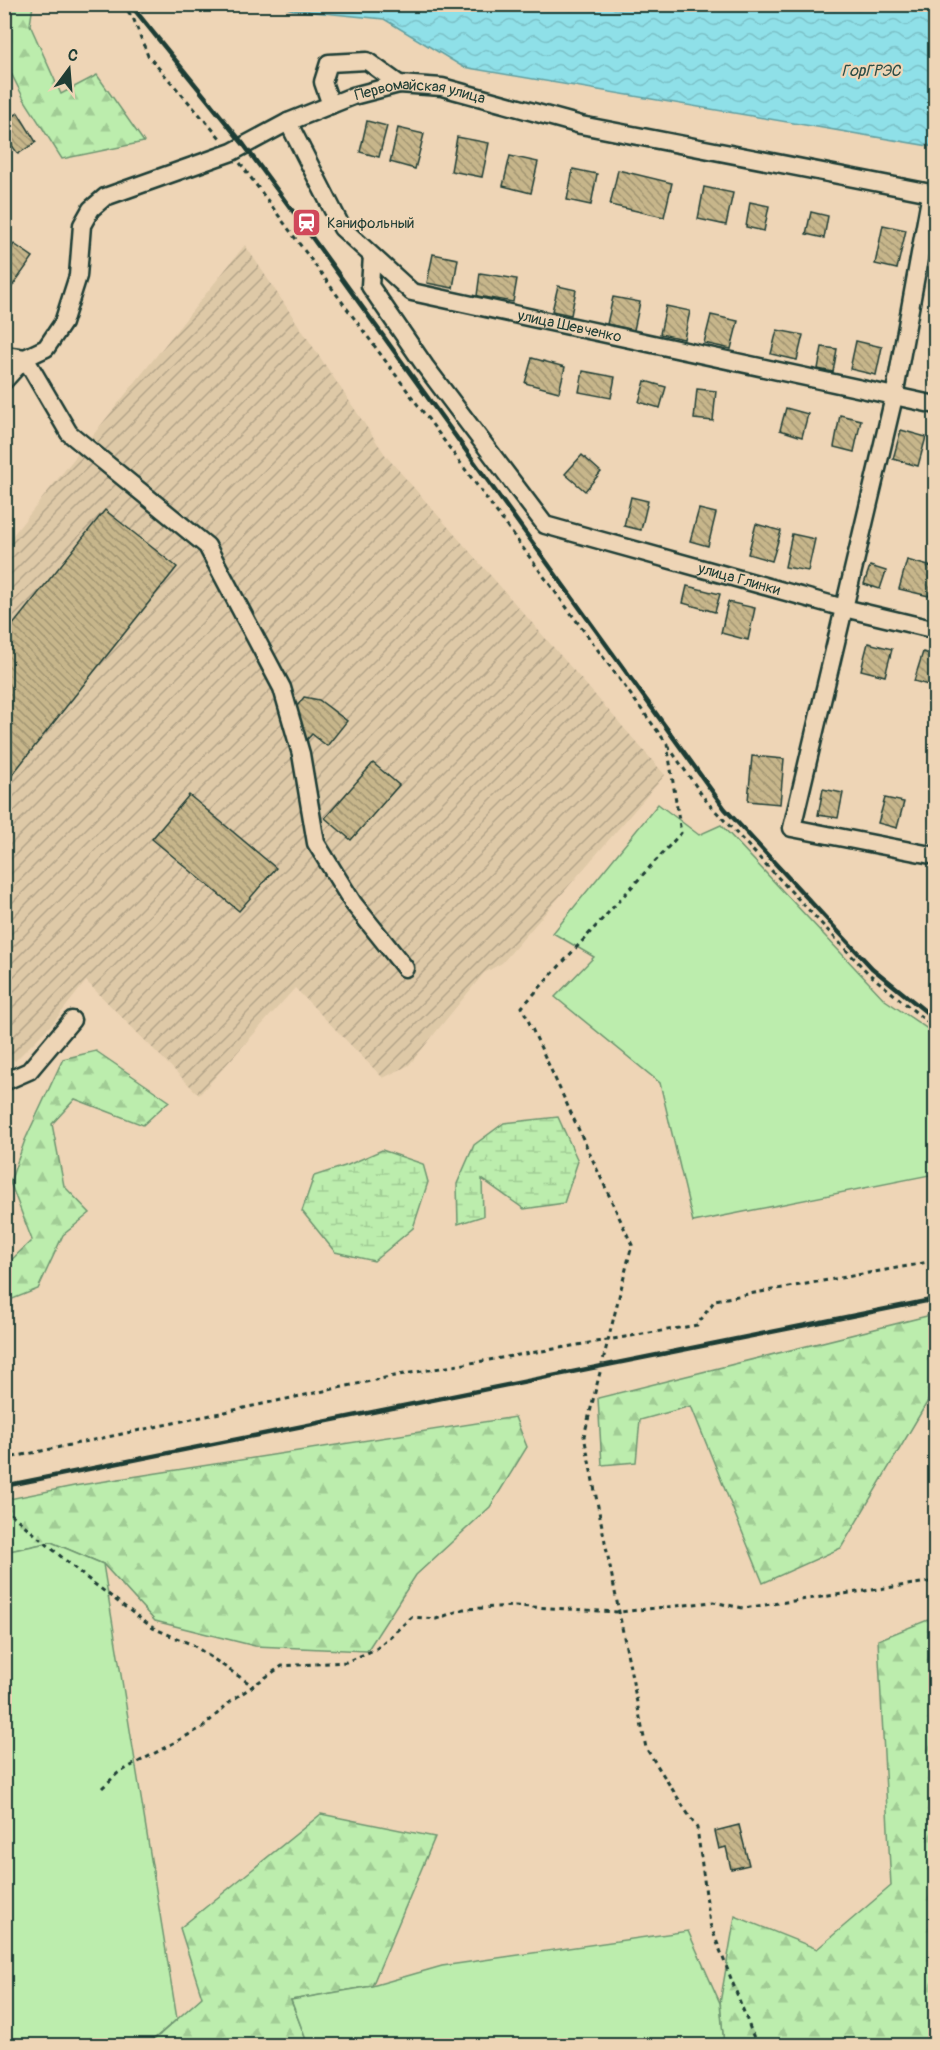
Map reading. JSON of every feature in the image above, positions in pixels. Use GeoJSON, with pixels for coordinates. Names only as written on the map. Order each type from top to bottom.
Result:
{"type":"FeatureCollection","features":[{"type":"Feature","properties":{"kind":"street"},"geometry":{"type":"LineString","coordinates":[[331,105],[323,82],[329,63],[366,61],[399,84]]}},
{"type":"Feature","properties":{"kind":"street","name":"Первомайская улица"},"geometry":{"type":"LineString","coordinates":[[4,381],[25,358],[46,348],[63,323],[78,276],[82,225],[91,209],[105,197],[232,152],[288,122],[353,96],[399,84],[442,87],[581,126],[933,194]]}},
{"type":"Feature","properties":{"kind":"street","name":"улица Шевченко"},"geometry":{"type":"LineString","coordinates":[[288,122],[342,228],[412,292],[936,405]]}},
{"type":"Feature","properties":{"kind":"street"},"geometry":{"type":"LineString","coordinates":[[933,194],[894,397],[792,828],[936,856]]}},
{"type":"Feature","properties":{"kind":"street","name":"улица Глинки"},"geometry":{"type":"LineString","coordinates":[[372,256],[370,286],[425,366],[545,525],[844,608],[936,630]]}},
{"type":"Feature","properties":{"kind":"street"},"geometry":{"type":"LineString","coordinates":[[4,355],[25,358],[69,433],[207,546],[282,688],[302,754],[316,843],[353,903],[405,968]]}},
{"type":"Feature","properties":{"kind":"street"},"geometry":{"type":"LineString","coordinates":[[4,1082],[29,1071],[72,1020]]}},
{"type":"Feature","properties":{"kind":"path"},"geometry":{"type":"LineString","coordinates":[[123,4],[134,20],[148,56],[232,152],[667,744],[707,802],[868,973],[936,1029]]}},
{"type":"Feature","properties":{"kind":"path"},"geometry":{"type":"LineString","coordinates":[[667,744],[681,833],[522,1006],[632,1245],[584,1436],[646,1748],[697,1828],[710,1924],[757,2046]]}},
{"type":"Feature","properties":{"kind":"path"},"geometry":{"type":"LineString","coordinates":[[4,1459],[399,1376],[698,1325],[715,1300],[936,1260]]}},
{"type":"Feature","properties":{"kind":"path"},"geometry":{"type":"LineString","coordinates":[[4,1508],[84,1576],[153,1628],[193,1645],[253,1686]]}},
{"type":"Feature","properties":{"kind":"path"},"geometry":{"type":"LineString","coordinates":[[102,1788],[118,1773],[203,1727],[231,1701],[282,1666],[346,1662],[376,1648],[412,1617],[436,1619],[465,1609],[515,1606],[619,1612],[713,1602],[743,1608],[936,1581]]}},
{"type":"Feature","properties":{"kind":"shaded area"},"geometry":{"type":"Polygon","coordinates":[[[245,245],[386,456],[665,775],[502,963],[484,973],[409,1065],[383,1078],[295,988],[199,1095],[86,981],[53,1023],[15,1061],[5,1052],[5,545],[245,245]]]}},
{"type":"Feature","properties":{"kind":"green space"},"geometry":{"type":"Polygon","coordinates":[[[5,4],[33,5],[30,25],[61,94],[97,75],[144,142],[62,159],[24,99],[5,61],[5,4]]]}},
{"type":"Feature","properties":{"kind":"green space"},"geometry":{"type":"Polygon","coordinates":[[[658,804],[699,835],[721,825],[885,1000],[935,1034],[935,1174],[693,1222],[660,1083],[555,997],[594,957],[553,933],[658,804]]]}},
{"type":"Feature","properties":{"kind":"green space"},"geometry":{"type":"Polygon","coordinates":[[[96,1051],[169,1101],[143,1125],[75,1099],[52,1124],[64,1186],[90,1213],[63,1235],[38,1289],[5,1302],[5,1266],[32,1240],[10,1182],[25,1140],[63,1059],[96,1051]]]}},
{"type":"Feature","properties":{"kind":"green space"},"geometry":{"type":"Polygon","coordinates":[[[558,1117],[578,1161],[564,1203],[524,1209],[482,1179],[483,1216],[458,1224],[457,1184],[474,1145],[504,1123],[558,1117]]]}},
{"type":"Feature","properties":{"kind":"green space"},"geometry":{"type":"Polygon","coordinates":[[[382,1150],[423,1164],[428,1182],[413,1228],[374,1261],[335,1252],[302,1211],[314,1176],[348,1165],[382,1150]]]}},
{"type":"Feature","properties":{"kind":"green space"},"geometry":{"type":"Polygon","coordinates":[[[935,1314],[935,1389],[841,1548],[763,1583],[691,1406],[640,1420],[636,1462],[602,1465],[598,1398],[935,1314]]]}},
{"type":"Feature","properties":{"kind":"green space"},"geometry":{"type":"Polygon","coordinates":[[[515,1417],[527,1447],[490,1507],[416,1575],[367,1651],[255,1646],[155,1621],[103,1564],[51,1542],[5,1552],[4,1500],[74,1486],[515,1417]]]}},
{"type":"Feature","properties":{"kind":"green space"},"geometry":{"type":"Polygon","coordinates":[[[51,1542],[103,1564],[177,2019],[147,2045],[5,2045],[5,1552],[51,1542]]]}},
{"type":"Feature","properties":{"kind":"green space"},"geometry":{"type":"Polygon","coordinates":[[[935,1617],[935,2045],[724,2046],[720,2003],[735,1916],[817,1949],[891,1886],[878,1640],[935,1617]]]}},
{"type":"Feature","properties":{"kind":"green space"},"geometry":{"type":"Polygon","coordinates":[[[321,1814],[435,1837],[372,1986],[291,2000],[308,2045],[147,2046],[202,1997],[180,1928],[321,1814]]]}},
{"type":"Feature","properties":{"kind":"green space"},"geometry":{"type":"Polygon","coordinates":[[[688,1931],[720,2003],[724,2045],[308,2045],[291,2000],[372,1986],[442,1966],[688,1931]]]}},
{"type":"Feature","properties":{"kind":"water","name":"ГорГРЭС"},"geometry":{"type":"Polygon","coordinates":[[[278,5],[935,5],[935,147],[463,67],[384,19],[293,10],[278,5]]]}},
{"type":"Feature","properties":{"kind":"building"},"geometry":{"type":"Polygon","coordinates":[[[18,113],[36,142],[18,154],[4,134],[4,122],[18,113]]]}},
{"type":"Feature","properties":{"kind":"building"},"geometry":{"type":"Polygon","coordinates":[[[367,121],[387,126],[379,157],[360,152],[367,121]]]}},
{"type":"Feature","properties":{"kind":"building"},"geometry":{"type":"Polygon","coordinates":[[[398,128],[424,134],[415,169],[390,162],[398,128]]]}},
{"type":"Feature","properties":{"kind":"building"},"geometry":{"type":"Polygon","coordinates":[[[457,137],[489,143],[482,177],[451,171],[457,137]]]}},
{"type":"Feature","properties":{"kind":"building"},"geometry":{"type":"Polygon","coordinates":[[[510,156],[538,162],[531,193],[503,186],[510,156]]]}},
{"type":"Feature","properties":{"kind":"building"},"geometry":{"type":"Polygon","coordinates":[[[573,169],[597,174],[591,205],[567,200],[573,169]]]}},
{"type":"Feature","properties":{"kind":"building"},"geometry":{"type":"Polygon","coordinates":[[[618,170],[672,183],[664,217],[610,205],[618,170]]]}},
{"type":"Feature","properties":{"kind":"building"},"geometry":{"type":"Polygon","coordinates":[[[704,187],[733,193],[726,225],[698,219],[704,187]]]}},
{"type":"Feature","properties":{"kind":"building"},"geometry":{"type":"Polygon","coordinates":[[[750,202],[769,206],[764,231],[746,227],[750,202]]]}},
{"type":"Feature","properties":{"kind":"building"},"geometry":{"type":"Polygon","coordinates":[[[811,212],[828,216],[824,238],[806,234],[811,212]]]}},
{"type":"Feature","properties":{"kind":"building"},"geometry":{"type":"Polygon","coordinates":[[[883,225],[906,230],[897,269],[875,264],[883,225]]]}},
{"type":"Feature","properties":{"kind":"building"},"geometry":{"type":"Polygon","coordinates":[[[14,244],[33,257],[4,298],[4,257],[14,244]]]}},
{"type":"Feature","properties":{"kind":"building"},"geometry":{"type":"Polygon","coordinates":[[[433,254],[458,259],[453,288],[427,283],[433,254]]]}},
{"type":"Feature","properties":{"kind":"building"},"geometry":{"type":"Polygon","coordinates":[[[480,273],[517,279],[513,302],[477,296],[480,273]]]}},
{"type":"Feature","properties":{"kind":"building"},"geometry":{"type":"Polygon","coordinates":[[[558,286],[576,290],[571,315],[552,311],[558,286]]]}},
{"type":"Feature","properties":{"kind":"building"},"geometry":{"type":"Polygon","coordinates":[[[613,297],[640,302],[634,330],[607,324],[613,297]]]}},
{"type":"Feature","properties":{"kind":"building"},"geometry":{"type":"Polygon","coordinates":[[[666,306],[690,311],[684,339],[660,334],[666,306]]]}},
{"type":"Feature","properties":{"kind":"building"},"geometry":{"type":"Polygon","coordinates":[[[711,315],[738,321],[731,349],[704,343],[711,315]]]}},
{"type":"Feature","properties":{"kind":"building"},"geometry":{"type":"Polygon","coordinates":[[[777,330],[803,335],[797,360],[771,354],[777,330]]]}},
{"type":"Feature","properties":{"kind":"building"},"geometry":{"type":"Polygon","coordinates":[[[856,341],[882,347],[876,375],[850,369],[856,341]]]}},
{"type":"Feature","properties":{"kind":"building"},"geometry":{"type":"Polygon","coordinates":[[[822,347],[837,349],[833,372],[818,369],[822,347]]]}},
{"type":"Feature","properties":{"kind":"building"},"geometry":{"type":"Polygon","coordinates":[[[936,350],[936,382],[930,381],[936,350]]]}},
{"type":"Feature","properties":{"kind":"building"},"geometry":{"type":"Polygon","coordinates":[[[532,358],[565,367],[559,392],[525,383],[532,358]]]}},
{"type":"Feature","properties":{"kind":"building"},"geometry":{"type":"Polygon","coordinates":[[[583,371],[615,377],[611,398],[579,392],[583,371]]]}},
{"type":"Feature","properties":{"kind":"building"},"geometry":{"type":"Polygon","coordinates":[[[645,381],[666,387],[660,408],[639,402],[645,381]]]}},
{"type":"Feature","properties":{"kind":"building"},"geometry":{"type":"Polygon","coordinates":[[[697,389],[716,391],[713,421],[694,419],[697,389]]]}},
{"type":"Feature","properties":{"kind":"building"},"geometry":{"type":"Polygon","coordinates":[[[786,408],[808,414],[802,437],[780,430],[786,408]]]}},
{"type":"Feature","properties":{"kind":"building"},"geometry":{"type":"Polygon","coordinates":[[[840,415],[861,420],[854,452],[834,447],[840,415]]]}},
{"type":"Feature","properties":{"kind":"building"},"geometry":{"type":"Polygon","coordinates":[[[901,430],[926,437],[918,466],[893,459],[901,430]]]}},
{"type":"Feature","properties":{"kind":"building"},"geometry":{"type":"Polygon","coordinates":[[[582,455],[601,472],[585,491],[565,474],[582,455]]]}},
{"type":"Feature","properties":{"kind":"building"},"geometry":{"type":"Polygon","coordinates":[[[631,497],[648,501],[641,530],[624,526],[631,497]]]}},
{"type":"Feature","properties":{"kind":"building"},"geometry":{"type":"Polygon","coordinates":[[[699,509],[716,513],[708,546],[690,541],[699,509]]]}},
{"type":"Feature","properties":{"kind":"building"},"geometry":{"type":"Polygon","coordinates":[[[105,510],[177,567],[4,785],[4,636],[105,510]]]}},
{"type":"Feature","properties":{"kind":"building"},"geometry":{"type":"Polygon","coordinates":[[[756,524],[781,531],[772,561],[748,554],[756,524]]]}},
{"type":"Feature","properties":{"kind":"building"},"geometry":{"type":"Polygon","coordinates":[[[792,534],[815,539],[808,571],[785,567],[792,534]]]}},
{"type":"Feature","properties":{"kind":"building"},"geometry":{"type":"Polygon","coordinates":[[[907,560],[936,568],[929,596],[899,589],[907,560]]]}},
{"type":"Feature","properties":{"kind":"building"},"geometry":{"type":"Polygon","coordinates":[[[870,566],[886,571],[880,589],[864,584],[870,566]]]}},
{"type":"Feature","properties":{"kind":"building"},"geometry":{"type":"Polygon","coordinates":[[[687,586],[720,594],[715,612],[683,603],[687,586]]]}},
{"type":"Feature","properties":{"kind":"building"},"geometry":{"type":"Polygon","coordinates":[[[728,602],[755,608],[748,640],[721,633],[728,602]]]}},
{"type":"Feature","properties":{"kind":"building"},"geometry":{"type":"Polygon","coordinates":[[[868,643],[892,649],[885,676],[861,670],[868,643]]]}},
{"type":"Feature","properties":{"kind":"building"},"geometry":{"type":"Polygon","coordinates":[[[923,652],[936,656],[936,675],[932,686],[914,681],[923,652]]]}},
{"type":"Feature","properties":{"kind":"building"},"geometry":{"type":"Polygon","coordinates":[[[304,697],[319,700],[347,721],[327,746],[312,734],[303,744],[291,714],[304,697]]]}},
{"type":"Feature","properties":{"kind":"building"},"geometry":{"type":"Polygon","coordinates":[[[752,756],[784,759],[780,804],[748,801],[752,756]]]}},
{"type":"Feature","properties":{"kind":"building"},"geometry":{"type":"Polygon","coordinates":[[[373,763],[399,785],[351,840],[325,818],[373,763]]]}},
{"type":"Feature","properties":{"kind":"building"},"geometry":{"type":"Polygon","coordinates":[[[823,789],[843,793],[838,818],[818,815],[823,789]]]}},
{"type":"Feature","properties":{"kind":"building"},"geometry":{"type":"Polygon","coordinates":[[[189,795],[276,868],[239,911],[152,839],[189,795]]]}},
{"type":"Feature","properties":{"kind":"building"},"geometry":{"type":"Polygon","coordinates":[[[885,798],[904,802],[897,828],[878,823],[885,798]]]}},
{"type":"Feature","properties":{"kind":"building"},"geometry":{"type":"Polygon","coordinates":[[[739,1825],[749,1865],[731,1869],[726,1847],[719,1849],[715,1831],[739,1825]]]}},
{"type":"Feature","properties":{"kind":"railway"},"geometry":{"type":"LineString","coordinates":[[130,4],[244,145],[725,809],[872,968],[936,1020]]}},
{"type":"Feature","properties":{"kind":"railway"},"geometry":{"type":"LineString","coordinates":[[4,1486],[936,1299]]}},
{"type":"Feature","properties":{"kind":"place","name":"Канифольный"},"geometry":{"type":"Point","coordinates":[306,223]}}]}
